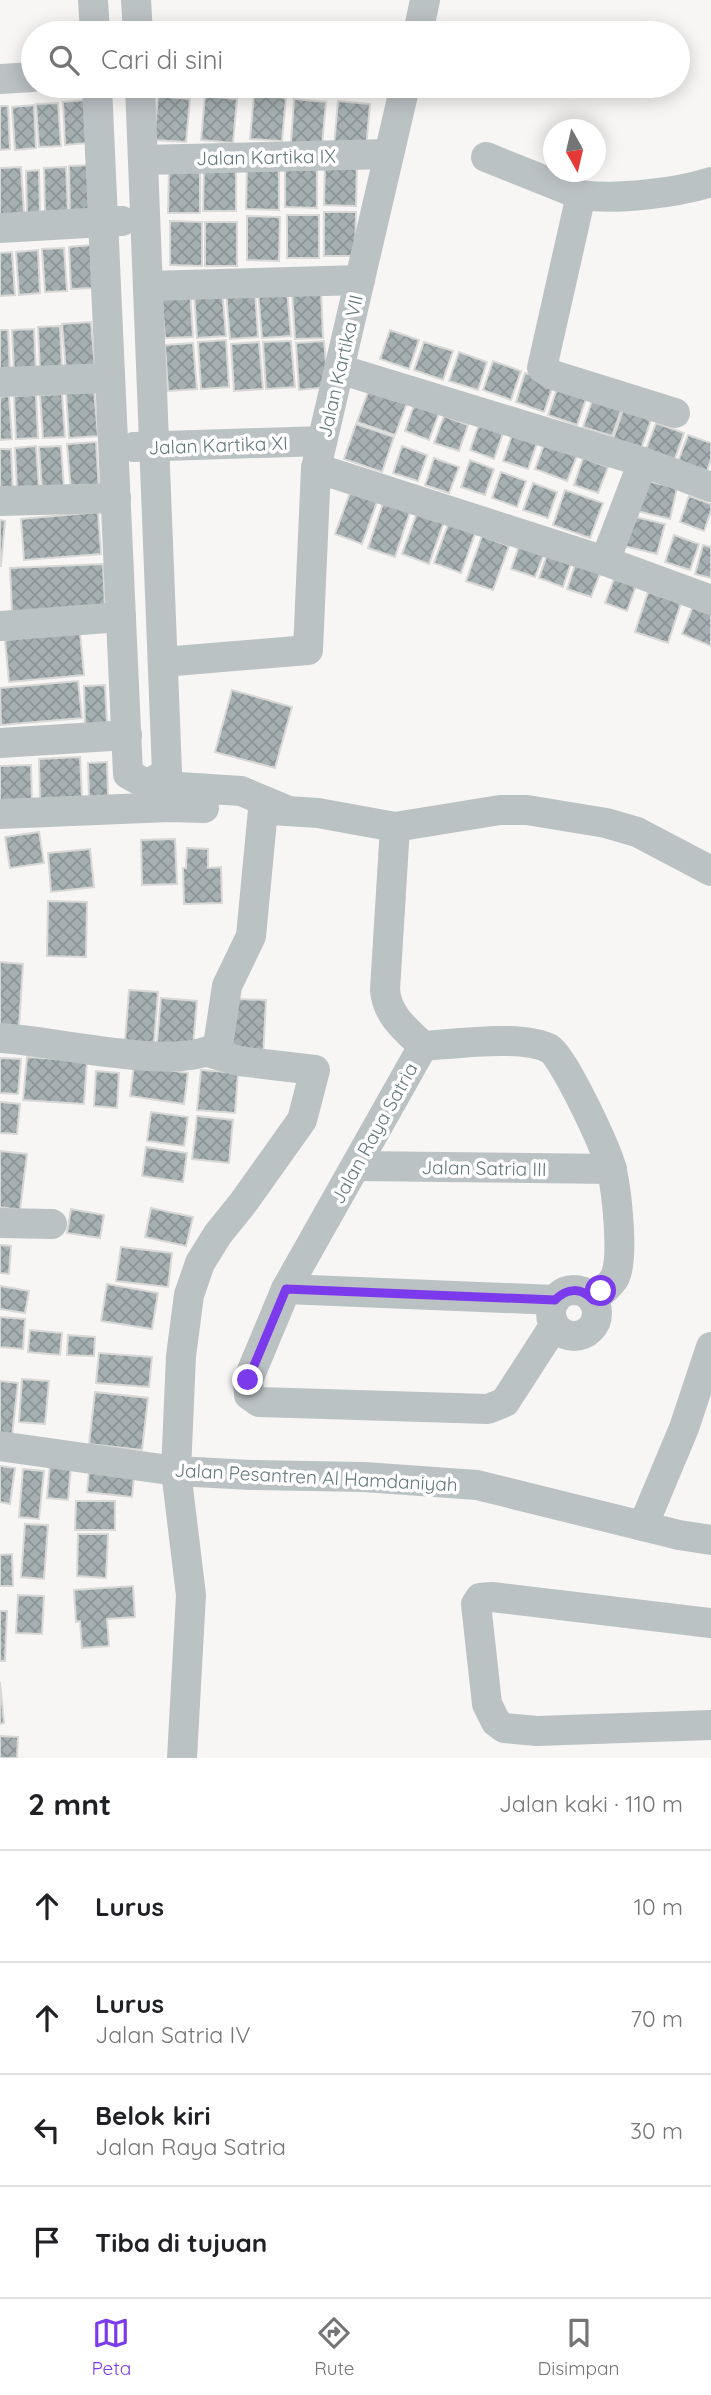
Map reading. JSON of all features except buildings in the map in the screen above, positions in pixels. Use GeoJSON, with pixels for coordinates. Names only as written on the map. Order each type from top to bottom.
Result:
{"type":"FeatureCollection","features":[{"type":"Feature","properties":{"kind":"street"},"geometry":{"type":"LineString","coordinates":[[93,0],[94,21]]}},
{"type":"Feature","properties":{"kind":"street"},"geometry":{"type":"LineString","coordinates":[[136,0],[137,21]]}},
{"type":"Feature","properties":{"kind":"street"},"geometry":{"type":"LineString","coordinates":[[421,21],[425,0]]}},
{"type":"Feature","properties":{"kind":"street"},"geometry":{"type":"LineString","coordinates":[[0,79],[21,78]]}},
{"type":"Feature","properties":{"kind":"street"},"geometry":{"type":"LineString","coordinates":[[98,98],[128,774],[148,797]]}},
{"type":"Feature","properties":{"kind":"street"},"geometry":{"type":"LineString","coordinates":[[140,98],[167,772],[148,797]]}},
{"type":"Feature","properties":{"kind":"street","name":"Jalan Kartika VII"},"geometry":{"type":"LineString","coordinates":[[163,662],[307,650],[319,454],[402,98]]}},
{"type":"Feature","properties":{"kind":"street","name":"Jalan Kartika IX"},"geometry":{"type":"LineString","coordinates":[[143,160],[389,154]]}},
{"type":"Feature","properties":{"kind":"street"},"geometry":{"type":"LineString","coordinates":[[486,157],[581,195],[598,198],[694,188],[711,182]]}},
{"type":"Feature","properties":{"kind":"street"},"geometry":{"type":"LineString","coordinates":[[581,195],[542,368],[553,375],[675,413]]}},
{"type":"Feature","properties":{"kind":"street"},"geometry":{"type":"LineString","coordinates":[[0,228],[145,219]]}},
{"type":"Feature","properties":{"kind":"street"},"geometry":{"type":"LineString","coordinates":[[148,286],[360,280]]}},
{"type":"Feature","properties":{"kind":"street"},"geometry":{"type":"LineString","coordinates":[[339,369],[643,462],[711,487]]}},
{"type":"Feature","properties":{"kind":"street"},"geometry":{"type":"LineString","coordinates":[[0,382],[110,378]]}},
{"type":"Feature","properties":{"kind":"street","name":"Jalan Kartika XI"},"geometry":{"type":"LineString","coordinates":[[113,447],[319,454],[711,600]]}},
{"type":"Feature","properties":{"kind":"street"},"geometry":{"type":"LineString","coordinates":[[605,561],[643,462]]}},
{"type":"Feature","properties":{"kind":"street"},"geometry":{"type":"LineString","coordinates":[[0,501],[116,498]]}},
{"type":"Feature","properties":{"kind":"street"},"geometry":{"type":"LineString","coordinates":[[1,626],[121,617]]}},
{"type":"Feature","properties":{"kind":"street"},"geometry":{"type":"LineString","coordinates":[[0,743],[127,735]]}},
{"type":"Feature","properties":{"kind":"street"},"geometry":{"type":"LineString","coordinates":[[0,814],[148,797],[241,791],[276,811],[318,813],[395,827],[500,810],[527,810],[606,823],[637,832],[711,871]]}},
{"type":"Feature","properties":{"kind":"street"},"geometry":{"type":"LineString","coordinates":[[0,1038],[156,1058],[190,1057],[218,1046],[227,986],[251,936],[276,811]]}},
{"type":"Feature","properties":{"kind":"street","name":"Jalan Raya Satria"},"geometry":{"type":"LineString","coordinates":[[395,827],[386,1001],[403,1028],[423,1046],[286,1289],[248,1380],[249,1395],[259,1402],[488,1409],[505,1402],[554,1313]]}},
{"type":"Feature","properties":{"kind":"street"},"geometry":{"type":"LineString","coordinates":[[286,1289],[554,1313],[561,1332],[569,1336],[587,1332],[597,1318],[597,1308],[593,1300],[615,1278],[620,1244],[612,1169],[565,1066],[553,1051],[521,1041],[423,1046]]}},
{"type":"Feature","properties":{"kind":"street"},"geometry":{"type":"LineString","coordinates":[[181,1758],[191,1595],[176,1471],[181,1356],[189,1295],[200,1263],[218,1234],[302,1120],[315,1070],[239,1061],[208,1052]]}},
{"type":"Feature","properties":{"kind":"street","name":"Jalan Satria III"},"geometry":{"type":"LineString","coordinates":[[356,1166],[612,1169]]}},
{"type":"Feature","properties":{"kind":"street"},"geometry":{"type":"LineString","coordinates":[[0,1223],[52,1224]]}},
{"type":"Feature","properties":{"kind":"street"},"geometry":{"type":"LineString","coordinates":[[643,1526],[684,1428],[711,1347]]}},
{"type":"Feature","properties":{"kind":"street","name":"Jalan Pesantren Al Hamdaniyah"},"geometry":{"type":"LineString","coordinates":[[0,1446],[176,1471],[377,1478],[477,1485],[711,1540]]}},
{"type":"Feature","properties":{"kind":"street"},"geometry":{"type":"LineString","coordinates":[[711,1623],[492,1597],[480,1598],[476,1604],[487,1704],[496,1722],[505,1728],[537,1731],[711,1725]]}},
{"type":"Feature","properties":{"kind":"route"},"geometry":{"type":"LineString","coordinates":[[248,1380],[286,1289],[555,1300],[569,1290],[578,1290],[593,1300],[601,1291]]}}]}
